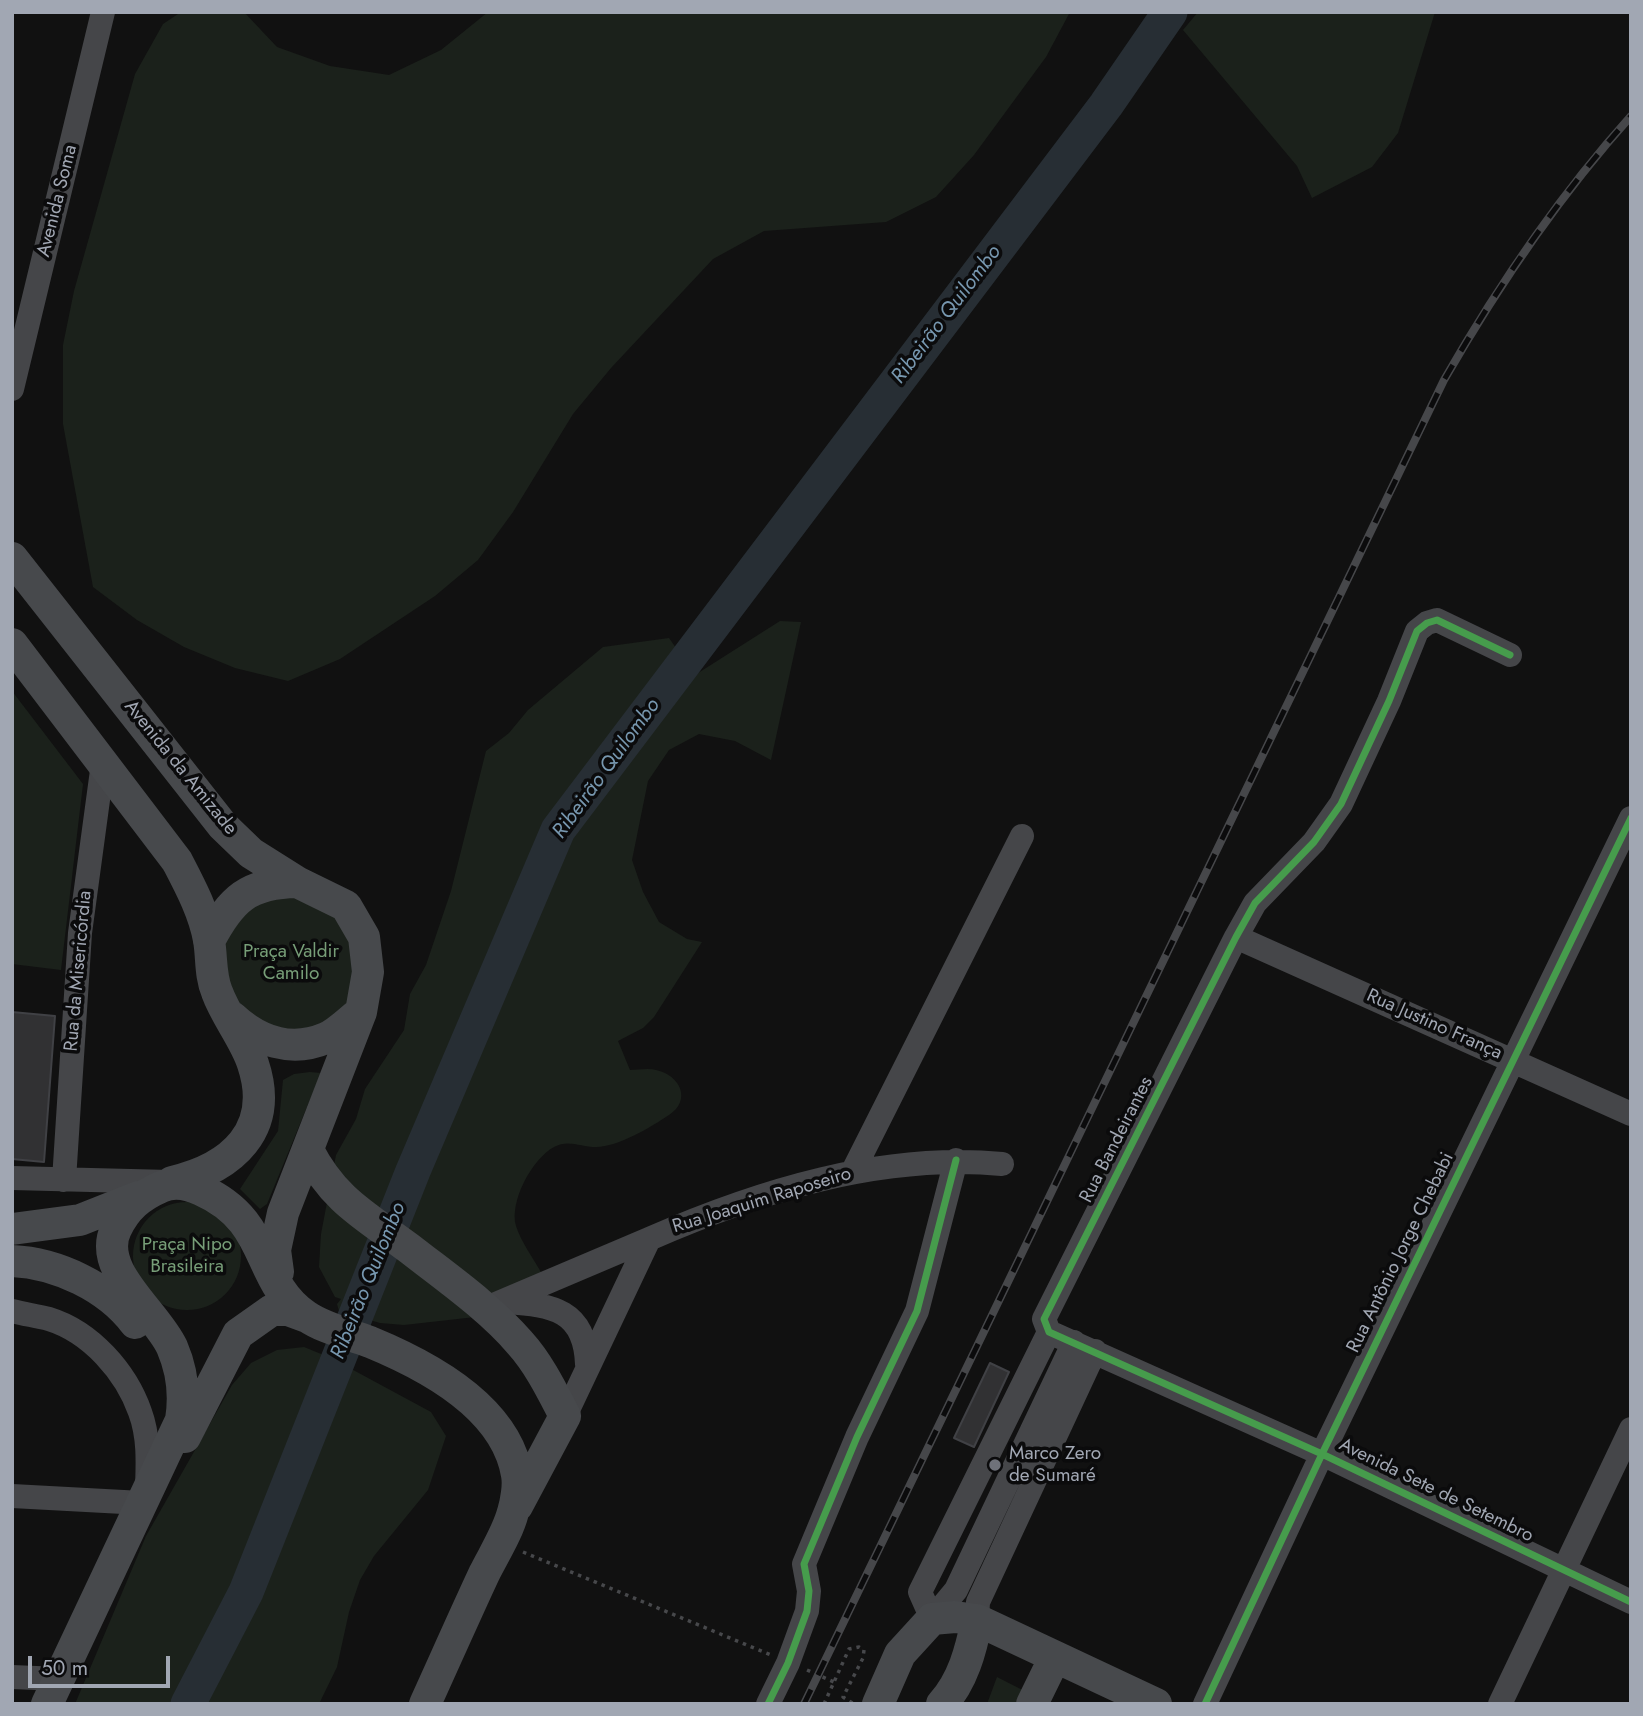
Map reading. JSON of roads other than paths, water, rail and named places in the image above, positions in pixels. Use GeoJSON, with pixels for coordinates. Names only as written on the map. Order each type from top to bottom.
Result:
{"type":"FeatureCollection","features":[{"type":"Feature","properties":{"kind":"main road","name":"Avenida da Amizade"},"geometry":{"type":"LineString","coordinates":[[12,558],[223,826],[251,853],[297,882],[346,906],[364,937],[368,972],[361,1012],[277,1233],[276,1268],[307,1314]]}},
{"type":"Feature","properties":{"kind":"main road"},"geometry":{"type":"LineString","coordinates":[[12,644],[177,861],[195,894],[209,941],[209,961],[217,992],[253,1063],[258,1086],[254,1126],[244,1142],[217,1168],[158,1188],[80,1220],[12,1229]]}},
{"type":"Feature","properties":{"kind":"main road"},"geometry":{"type":"LineString","coordinates":[[209,941],[222,917],[244,895],[273,882],[297,882]]}},
{"type":"Feature","properties":{"kind":"main road"},"geometry":{"type":"LineString","coordinates":[[228,1014],[248,1032],[274,1043],[301,1045],[328,1038],[361,1012]]}},
{"type":"Feature","properties":{"kind":"main road"},"geometry":{"type":"LineString","coordinates":[[308,1150],[323,1178],[354,1209],[495,1305],[544,1376],[565,1416],[513,1513],[425,1704]]}},
{"type":"Feature","properties":{"kind":"main road"},"geometry":{"type":"LineString","coordinates":[[53,1692],[181,1420],[184,1402],[178,1365],[152,1314],[121,1280],[114,1258],[114,1232],[126,1210],[158,1188],[196,1187],[219,1198],[243,1218],[307,1314]]}},
{"type":"Feature","properties":{"kind":"main road"},"geometry":{"type":"LineString","coordinates":[[12,1261],[58,1269],[103,1293],[125,1309],[159,1367],[166,1406],[166,1432],[160,1462]]}},
{"type":"Feature","properties":{"kind":"main road"},"geometry":{"type":"LineString","coordinates":[[144,1498],[192,1426],[238,1334],[272,1310],[288,1310],[307,1314],[446,1380],[475,1404],[496,1428],[517,1476],[513,1513]]}},
{"type":"Feature","properties":{"kind":"main road"},"geometry":{"type":"LineString","coordinates":[[878,1704],[900,1654],[932,1619],[955,1617],[976,1620],[1142,1700]]}},
{"type":"Feature","properties":{"kind":"main road"},"geometry":{"type":"LineString","coordinates":[[942,1704],[955,1688],[967,1658],[976,1620]]}},
{"type":"Feature","properties":{"kind":"main road"},"geometry":{"type":"LineString","coordinates":[[1032,1704],[1055,1657]]}},
{"type":"Feature","properties":{"kind":"street","name":"Avenida Soma"},"geometry":{"type":"LineString","coordinates":[[12,389],[15,364],[103,12]]}},
{"type":"Feature","properties":{"kind":"street","name":"Rua Bandeirantes"},"geometry":{"type":"LineString","coordinates":[[932,1619],[920,1592],[1049,1332],[1044,1319],[1255,903],[1314,842],[1340,804],[1390,701],[1417,631],[1427,622],[1437,620],[1510,655]]}},
{"type":"Feature","properties":{"kind":"street","name":"Rua da Misericórdia"},"geometry":{"type":"LineString","coordinates":[[64,1180],[80,933],[103,763]]}},
{"type":"Feature","properties":{"kind":"street","name":"Rua Antônio Jorge Chebabi"},"geometry":{"type":"LineString","coordinates":[[1205,1704],[1321,1454],[1631,818]]}},
{"type":"Feature","properties":{"kind":"street"},"geometry":{"type":"LineString","coordinates":[[853,1171],[1022,836]]}},
{"type":"Feature","properties":{"kind":"street","name":"Rua Justino França"},"geometry":{"type":"LineString","coordinates":[[1236,937],[1631,1114]]}},
{"type":"Feature","properties":{"kind":"street"},"geometry":{"type":"LineString","coordinates":[[768,1704],[788,1663],[807,1611],[809,1591],[804,1564],[857,1437],[917,1311],[956,1160]]}},
{"type":"Feature","properties":{"kind":"street","name":"Rua Joaquim Raposeiro"},"geometry":{"type":"LineString","coordinates":[[495,1305],[704,1215],[853,1171],[956,1160],[1002,1164]]}},
{"type":"Feature","properties":{"kind":"street"},"geometry":{"type":"LineString","coordinates":[[12,1178],[158,1188]]}},
{"type":"Feature","properties":{"kind":"street"},"geometry":{"type":"LineString","coordinates":[[565,1416],[587,1364],[649,1238]]}},
{"type":"Feature","properties":{"kind":"street"},"geometry":{"type":"LineString","coordinates":[[495,1305],[538,1304],[562,1313],[576,1324],[586,1341],[587,1364]]}},
{"type":"Feature","properties":{"kind":"street"},"geometry":{"type":"LineString","coordinates":[[12,1311],[51,1320],[85,1338],[120,1372],[141,1413],[148,1453],[144,1498],[12,1496]]}},
{"type":"Feature","properties":{"kind":"street"},"geometry":{"type":"LineString","coordinates":[[1049,1332],[1085,1347]]}},
{"type":"Feature","properties":{"kind":"street"},"geometry":{"type":"LineString","coordinates":[[932,1619],[956,1590],[1085,1347]]}},
{"type":"Feature","properties":{"kind":"street"},"geometry":{"type":"LineString","coordinates":[[976,1620],[978,1602],[1085,1347]]}},
{"type":"Feature","properties":{"kind":"street","name":"Avenida Sete de Setembro"},"geometry":{"type":"LineString","coordinates":[[1085,1347],[1321,1454],[1631,1602]]}},
{"type":"Feature","properties":{"kind":"street"},"geometry":{"type":"LineString","coordinates":[[1500,1704],[1631,1429]]}},
{"type":"Feature","properties":{"kind":"street"},"geometry":{"type":"LineString","coordinates":[[12,1677],[53,1692]]}},
{"type":"Feature","properties":{"kind":"waterway","name":"Ribeirão Quilombo"},"geometry":{"type":"LineString","coordinates":[[188,1704],[246,1592],[413,1171],[558,830],[1106,105],[1170,12]]}},
{"type":"Feature","properties":{"kind":"railway"},"geometry":{"type":"LineString","coordinates":[[804,1704],[1444,380],[1530,243],[1579,178],[1631,116]]}},
{"type":"Feature","properties":{"kind":"place","name":"Marco Zero de Sumaré"},"geometry":{"type":"Point","coordinates":[995,1465]}},
{"type":"Feature","properties":{"kind":"park label","name":"Praça Valdir Camilo"},"geometry":{"type":"Point","coordinates":[291,963]}},
{"type":"Feature","properties":{"kind":"park label","name":"Praça Nipo Brasileira"},"geometry":{"type":"Point","coordinates":[187,1256]}}]}
